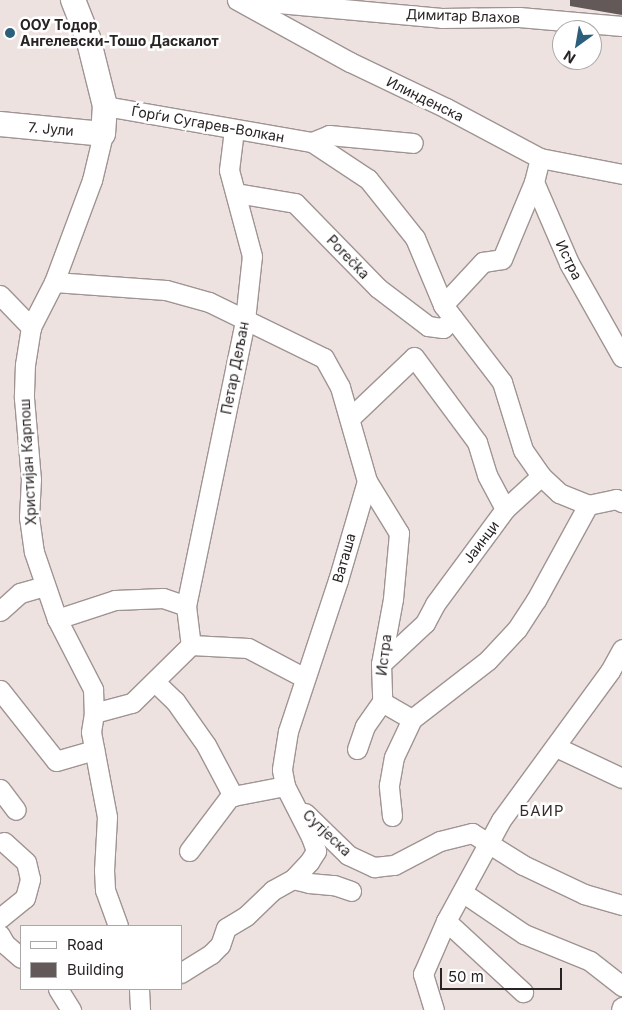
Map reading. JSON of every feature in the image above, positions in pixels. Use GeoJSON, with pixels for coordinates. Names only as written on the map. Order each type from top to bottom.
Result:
{"type":"FeatureCollection","features":[{"type":"Feature","properties":{"kind":"street","name":"Христијан Карпош"},"geometry":{"type":"LineString","coordinates":[[73,0],[88,38],[104,106],[103,134],[92,180],[54,282],[31,327],[25,364],[24,398],[30,479],[29,518],[34,552],[57,619],[92,689],[94,713],[91,732],[107,817],[104,870],[105,890],[118,925]]}},
{"type":"Feature","properties":{"kind":"street","name":"Илинденска"},"geometry":{"type":"LineString","coordinates":[[237,0],[350,62],[446,108],[540,158],[622,174]]}},
{"type":"Feature","properties":{"kind":"street","name":"Димитар Влахов"},"geometry":{"type":"LineString","coordinates":[[245,0],[442,18],[520,8],[622,26]]}},
{"type":"Feature","properties":{"kind":"street","name":"Ѓорѓи Сугарев-Волкан"},"geometry":{"type":"LineString","coordinates":[[104,106],[312,142],[368,179],[415,238],[448,311],[502,382],[523,450],[541,476],[558,493],[588,505]]}},
{"type":"Feature","properties":{"kind":"street","name":"7. Јули"},"geometry":{"type":"LineString","coordinates":[[0,124],[103,134]]}},
{"type":"Feature","properties":{"kind":"street","name":"Петар Дељан"},"geometry":{"type":"LineString","coordinates":[[190,645],[186,606],[245,320],[252,256],[229,170],[234,130]]}},
{"type":"Feature","properties":{"kind":"street","name":"Ѓорѓи Сугарев-Волкан"},"geometry":{"type":"LineString","coordinates":[[312,142],[329,135],[413,143]]}},
{"type":"Feature","properties":{"kind":"street"},"geometry":{"type":"LineString","coordinates":[[448,311],[483,262],[502,259],[534,182],[540,158]]}},
{"type":"Feature","properties":{"kind":"street","name":"Истра"},"geometry":{"type":"LineString","coordinates":[[534,182],[570,263],[622,358]]}},
{"type":"Feature","properties":{"kind":"street","name":"Porečka"},"geometry":{"type":"LineString","coordinates":[[236,193],[295,203],[378,288],[428,326],[443,328],[448,311]]}},
{"type":"Feature","properties":{"kind":"street"},"geometry":{"type":"LineString","coordinates":[[54,282],[166,290],[209,302],[324,358],[340,387],[367,481]]}},
{"type":"Feature","properties":{"kind":"street"},"geometry":{"type":"LineString","coordinates":[[0,295],[31,327]]}},
{"type":"Feature","properties":{"kind":"street","name":"Јаинци"},"geometry":{"type":"LineString","coordinates":[[350,418],[414,357],[477,442],[487,474],[506,509],[435,604],[425,623],[381,664]]}},
{"type":"Feature","properties":{"kind":"street"},"geometry":{"type":"LineString","coordinates":[[506,509],[541,476]]}},
{"type":"Feature","properties":{"kind":"street","name":"Истра"},"geometry":{"type":"LineString","coordinates":[[367,481],[399,533],[393,599],[381,664],[382,702]]}},
{"type":"Feature","properties":{"kind":"street","name":"Ваташа"},"geometry":{"type":"LineString","coordinates":[[182,972],[211,954],[220,945],[226,928],[246,916],[273,890],[293,879],[309,862],[316,851],[290,794],[282,770],[288,731],[338,580],[367,481]]}},
{"type":"Feature","properties":{"kind":"street"},"geometry":{"type":"LineString","coordinates":[[392,816],[389,785],[394,757],[412,719],[488,660],[516,629],[536,600],[588,505],[616,499],[622,502]]}},
{"type":"Feature","properties":{"kind":"street"},"geometry":{"type":"LineString","coordinates":[[0,611],[20,593],[45,586]]}},
{"type":"Feature","properties":{"kind":"street"},"geometry":{"type":"LineString","coordinates":[[57,619],[115,600],[163,598],[186,606]]}},
{"type":"Feature","properties":{"kind":"street"},"geometry":{"type":"LineString","coordinates":[[94,713],[132,703],[190,645],[248,648],[305,678]]}},
{"type":"Feature","properties":{"kind":"street"},"geometry":{"type":"LineString","coordinates":[[434,1010],[423,974],[446,921],[489,842],[520,792],[556,747],[610,671],[622,649]]}},
{"type":"Feature","properties":{"kind":"street"},"geometry":{"type":"LineString","coordinates":[[155,682],[175,701],[206,745],[233,796],[290,794]]}},
{"type":"Feature","properties":{"kind":"street"},"geometry":{"type":"LineString","coordinates":[[0,690],[56,762],[94,750]]}},
{"type":"Feature","properties":{"kind":"street"},"geometry":{"type":"LineString","coordinates":[[357,749],[365,726],[382,702],[412,719]]}},
{"type":"Feature","properties":{"kind":"street"},"geometry":{"type":"LineString","coordinates":[[556,747],[622,778]]}},
{"type":"Feature","properties":{"kind":"street"},"geometry":{"type":"LineString","coordinates":[[0,789],[16,810]]}},
{"type":"Feature","properties":{"kind":"street"},"geometry":{"type":"LineString","coordinates":[[189,851],[232,794]]}},
{"type":"Feature","properties":{"kind":"street","name":"Сутјеска"},"geometry":{"type":"LineString","coordinates":[[290,794],[348,855],[374,867],[394,865],[440,841],[472,833],[489,842]]}},
{"type":"Feature","properties":{"kind":"street"},"geometry":{"type":"LineString","coordinates":[[0,918],[25,898],[30,879],[26,862],[4,842]]}},
{"type":"Feature","properties":{"kind":"street"},"geometry":{"type":"LineString","coordinates":[[489,842],[532,869],[584,894],[622,906]]}},
{"type":"Feature","properties":{"kind":"street"},"geometry":{"type":"LineString","coordinates":[[293,879],[351,891]]}},
{"type":"Feature","properties":{"kind":"street"},"geometry":{"type":"LineString","coordinates":[[462,892],[524,934],[590,961],[622,986]]}},
{"type":"Feature","properties":{"kind":"street"},"geometry":{"type":"LineString","coordinates":[[446,921],[523,992]]}},
{"type":"Feature","properties":{"kind":"street"},"geometry":{"type":"LineString","coordinates":[[0,935],[6,944],[20,957]]}},
{"type":"Feature","properties":{"kind":"street"},"geometry":{"type":"LineString","coordinates":[[59,990],[71,1010]]}},
{"type":"Feature","properties":{"kind":"street"},"geometry":{"type":"LineString","coordinates":[[139,990],[140,1010]]}},
{"type":"Feature","properties":{"kind":"building"},"geometry":{"type":"Polygon","coordinates":[[[570,0],[622,0],[622,15],[570,6],[570,0]]]}},
{"type":"Feature","properties":{"kind":"place","name":"ООУ Тодор Ангелевски-Тошо Даскалот"},"geometry":{"type":"Point","coordinates":[10,33]}},
{"type":"Feature","properties":{"kind":"district","name":"БАИР"},"geometry":{"type":"Point","coordinates":[542,811]}}]}
